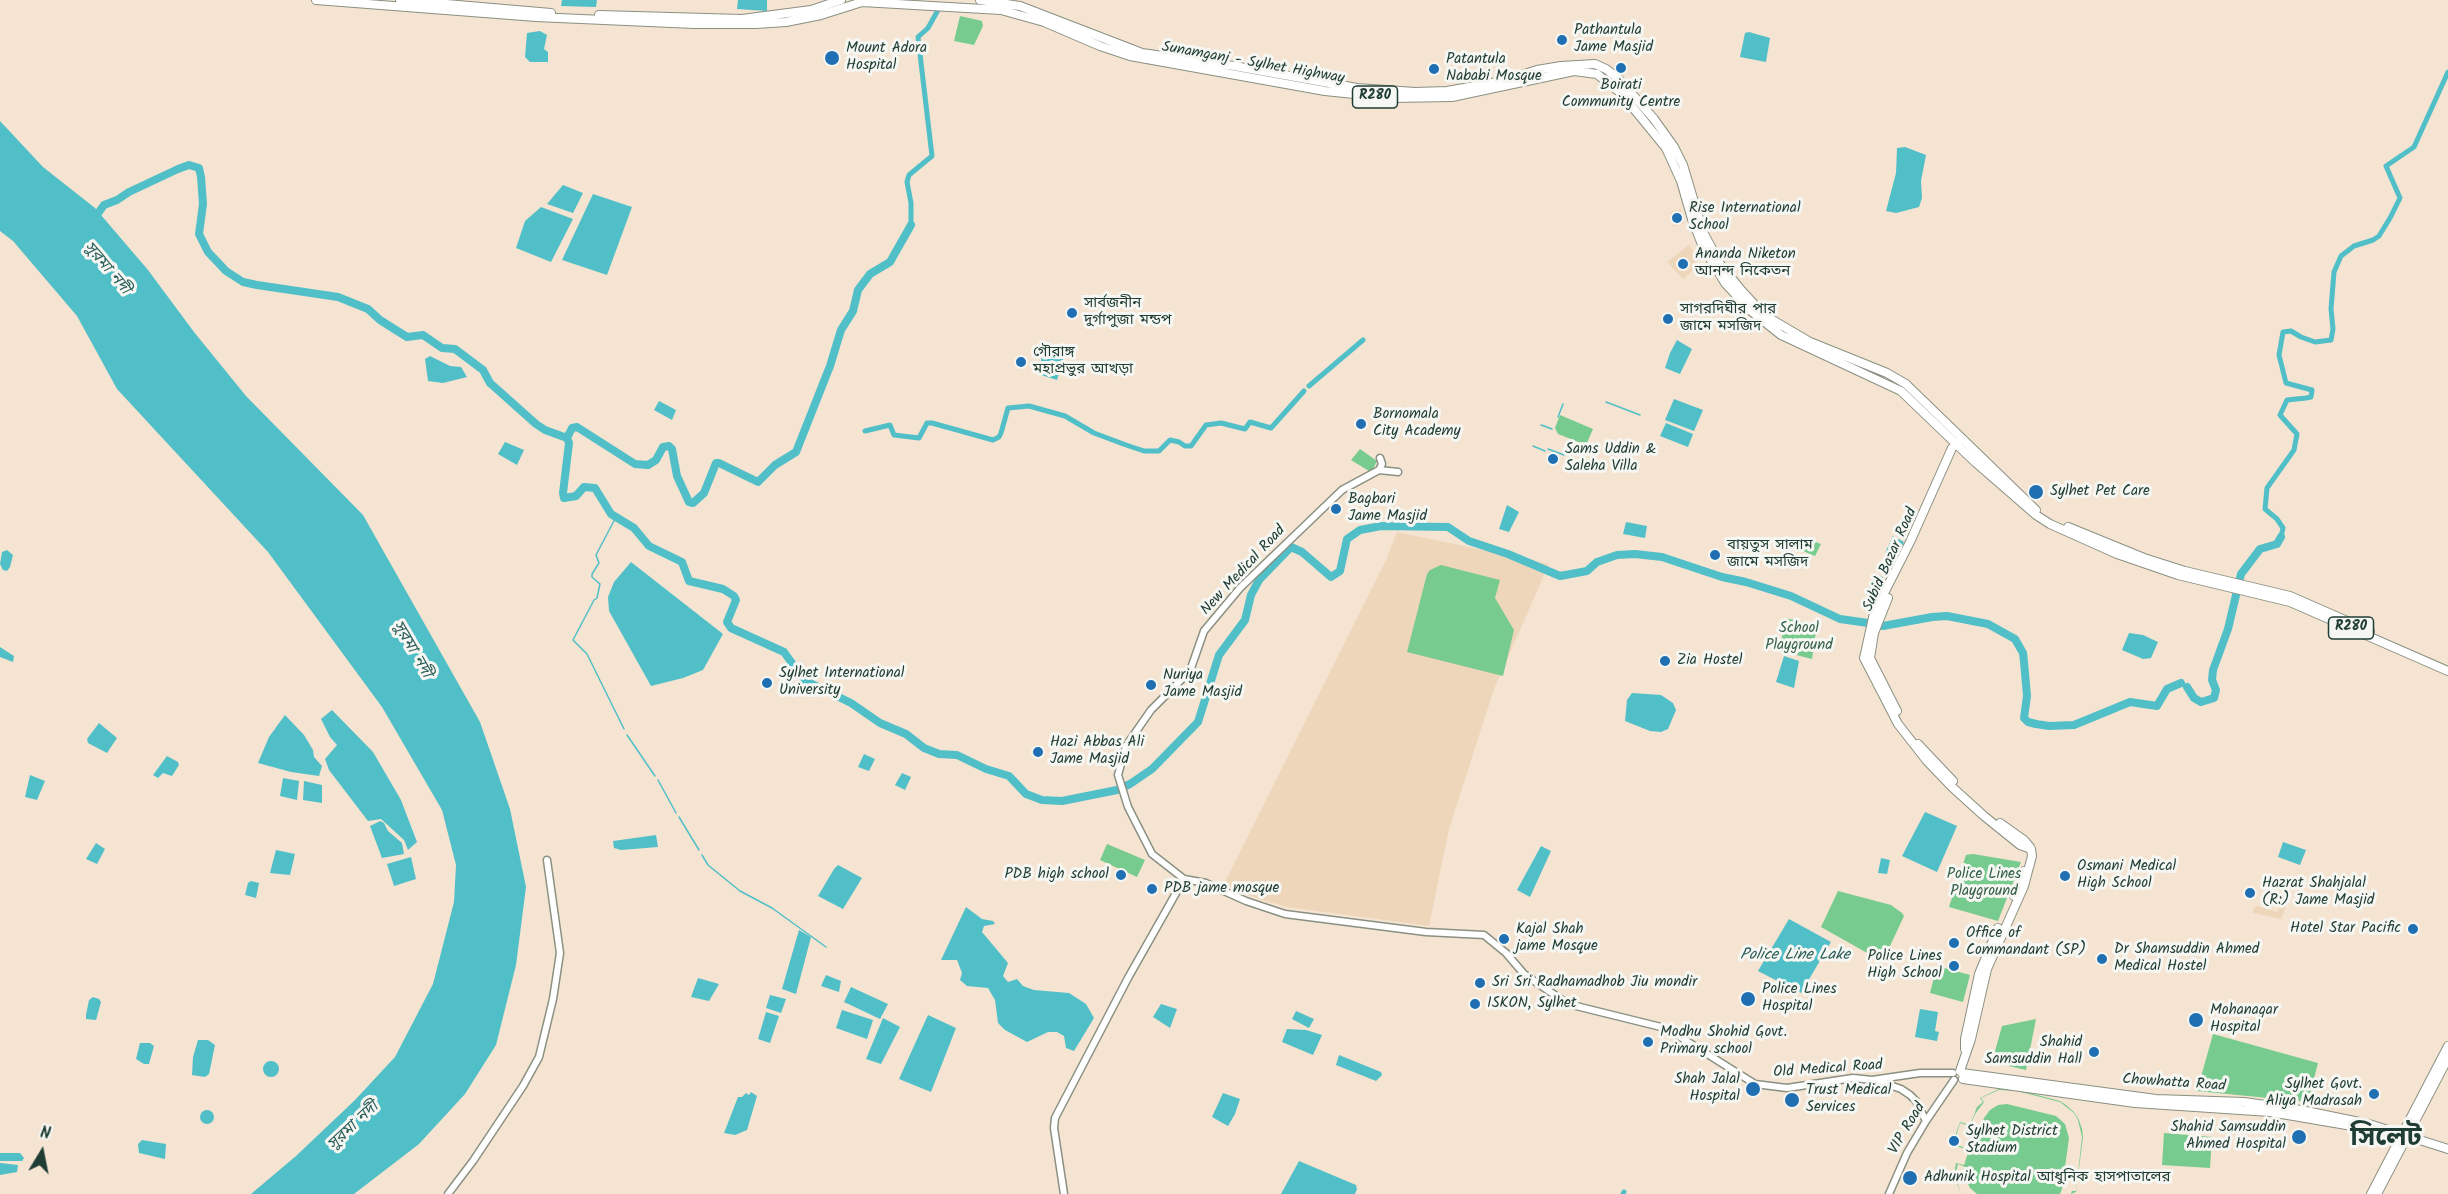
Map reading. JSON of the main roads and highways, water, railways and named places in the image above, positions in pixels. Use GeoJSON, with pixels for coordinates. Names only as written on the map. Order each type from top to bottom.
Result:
{"type":"FeatureCollection","features":[{"type":"Feature","properties":{"kind":"main road","name":"Sunamganj - Sylhet Highway"},"geometry":{"type":"LineString","coordinates":[[316,0],[536,17],[694,24],[786,22],[820,15],[862,2],[1001,10],[1044,22],[1130,56],[1334,88],[1447,91],[1574,70],[1597,74],[1621,93],[1666,148],[1681,181],[1703,247],[1725,283],[1751,311],[1780,335],[1901,391],[1959,439],[2014,497],[2050,524],[2117,554],[2178,575],[2290,596],[2312,604],[2448,668]]}},
{"type":"Feature","properties":{"kind":"main road"},"geometry":{"type":"LineString","coordinates":[[400,0],[558,13],[742,19],[803,12],[841,0]]}},
{"type":"Feature","properties":{"kind":"main road","name":"Sunamganj - Sylhet Highway"},"geometry":{"type":"LineString","coordinates":[[980,0],[1020,6],[1142,53],[1234,66],[1334,88]]}},
{"type":"Feature","properties":{"kind":"main road","name":"Subid Bazar Road"},"geometry":{"type":"LineString","coordinates":[[1958,1076],[1965,1050],[1971,1006],[1985,957],[2015,895],[2025,868],[2027,855],[2031,849],[2020,845],[1984,816],[1927,761],[1898,723],[1864,658],[1874,612],[1910,542],[1952,448],[1959,439]]}},
{"type":"Feature","properties":{"kind":"main road"},"geometry":{"type":"LineString","coordinates":[[2371,1194],[2377,1189],[2448,1046]]}},
{"type":"Feature","properties":{"kind":"main road"},"geometry":{"type":"LineString","coordinates":[[2404,1134],[2448,1058]]}},
{"type":"Feature","properties":{"kind":"main road","name":"Chowhatta Road"},"geometry":{"type":"LineString","coordinates":[[1958,1076],[2156,1105],[2243,1106],[2404,1134],[2448,1149]]}},
{"type":"Feature","properties":{"kind":"water"},"geometry":{"type":"Polygon","coordinates":[[[562,0],[597,0],[596,7],[561,6],[562,0]]]}},
{"type":"Feature","properties":{"kind":"water"},"geometry":{"type":"Polygon","coordinates":[[[738,0],[767,0],[767,11],[737,9],[738,0]]]}},
{"type":"Feature","properties":{"kind":"water"},"geometry":{"type":"Polygon","coordinates":[[[540,31],[547,35],[544,49],[548,52],[548,62],[530,62],[525,57],[527,33],[540,31]]]}},
{"type":"Feature","properties":{"kind":"water"},"geometry":{"type":"Polygon","coordinates":[[[1745,33],[1770,38],[1766,62],[1740,57],[1745,33]]]}},
{"type":"Feature","properties":{"kind":"water","name":"সুরমা নদী"},"geometry":{"type":"Polygon","coordinates":[[[0,121],[43,167],[95,208],[148,270],[246,396],[363,515],[480,722],[510,809],[526,887],[516,965],[496,1045],[465,1094],[419,1144],[354,1194],[251,1194],[296,1156],[355,1100],[395,1057],[433,984],[454,902],[456,865],[442,810],[382,707],[268,552],[117,389],[77,316],[13,241],[0,231],[0,121]]]}},
{"type":"Feature","properties":{"kind":"water"},"geometry":{"type":"Polygon","coordinates":[[[1905,147],[1926,155],[1921,181],[1922,198],[1919,207],[1896,213],[1886,211],[1896,173],[1897,148],[1905,147]]]}},
{"type":"Feature","properties":{"kind":"water"},"geometry":{"type":"Polygon","coordinates":[[[563,185],[583,193],[573,213],[547,204],[563,185]]]}},
{"type":"Feature","properties":{"kind":"water"},"geometry":{"type":"Polygon","coordinates":[[[593,194],[632,207],[607,275],[562,260],[593,194]]]}},
{"type":"Feature","properties":{"kind":"water"},"geometry":{"type":"Polygon","coordinates":[[[541,207],[573,219],[551,262],[516,248],[525,221],[541,207]]]}},
{"type":"Feature","properties":{"kind":"water"},"geometry":{"type":"Polygon","coordinates":[[[1677,340],[1692,349],[1680,374],[1665,368],[1677,340]]]}},
{"type":"Feature","properties":{"kind":"water"},"geometry":{"type":"Polygon","coordinates":[[[1043,352],[1064,357],[1057,380],[1038,374],[1043,352]]]}},
{"type":"Feature","properties":{"kind":"water"},"geometry":{"type":"Polygon","coordinates":[[[430,356],[450,366],[461,367],[467,377],[443,383],[428,381],[425,359],[430,356]]]}},
{"type":"Feature","properties":{"kind":"water"},"geometry":{"type":"Polygon","coordinates":[[[1674,399],[1703,410],[1694,431],[1665,420],[1674,399]]]}},
{"type":"Feature","properties":{"kind":"water"},"geometry":{"type":"Polygon","coordinates":[[[659,401],[676,410],[672,420],[654,410],[659,401]]]}},
{"type":"Feature","properties":{"kind":"water"},"geometry":{"type":"Polygon","coordinates":[[[1666,423],[1693,434],[1688,447],[1660,436],[1666,423]]]}},
{"type":"Feature","properties":{"kind":"water"},"geometry":{"type":"Polygon","coordinates":[[[505,442],[524,450],[517,465],[498,454],[505,442]]]}},
{"type":"Feature","properties":{"kind":"water"},"geometry":{"type":"Polygon","coordinates":[[[1507,505],[1519,512],[1509,532],[1499,529],[1507,505]]]}},
{"type":"Feature","properties":{"kind":"water"},"geometry":{"type":"Polygon","coordinates":[[[1626,522],[1647,526],[1645,538],[1623,534],[1626,522]]]}},
{"type":"Feature","properties":{"kind":"water"},"geometry":{"type":"Polygon","coordinates":[[[1893,536],[1904,542],[1896,559],[1885,553],[1893,536]]]}},
{"type":"Feature","properties":{"kind":"water"},"geometry":{"type":"Polygon","coordinates":[[[7,550],[13,555],[7,571],[3,570],[0,564],[2,552],[7,550]]]}},
{"type":"Feature","properties":{"kind":"water"},"geometry":{"type":"Polygon","coordinates":[[[631,562],[723,634],[703,670],[651,686],[609,611],[608,597],[614,582],[631,562]]]}},
{"type":"Feature","properties":{"kind":"water"},"geometry":{"type":"Polygon","coordinates":[[[1876,574],[1883,577],[1874,599],[1866,595],[1876,574]]]}},
{"type":"Feature","properties":{"kind":"water"},"geometry":{"type":"Polygon","coordinates":[[[2129,633],[2143,635],[2158,642],[2151,658],[2143,659],[2122,650],[2129,633]]]}},
{"type":"Feature","properties":{"kind":"water"},"geometry":{"type":"Polygon","coordinates":[[[0,647],[14,656],[13,662],[0,657],[0,647]]]}},
{"type":"Feature","properties":{"kind":"water"},"geometry":{"type":"Polygon","coordinates":[[[1784,656],[1799,661],[1794,688],[1776,682],[1784,656]]]}},
{"type":"Feature","properties":{"kind":"water"},"geometry":{"type":"Polygon","coordinates":[[[1632,693],[1661,695],[1673,703],[1676,710],[1668,729],[1661,732],[1650,731],[1625,721],[1627,700],[1632,693]]]}},
{"type":"Feature","properties":{"kind":"water"},"geometry":{"type":"Polygon","coordinates":[[[332,710],[373,752],[401,800],[417,842],[408,850],[404,840],[381,819],[368,821],[329,770],[325,759],[337,745],[321,719],[332,710]]]}},
{"type":"Feature","properties":{"kind":"water"},"geometry":{"type":"Polygon","coordinates":[[[285,715],[304,735],[313,750],[314,757],[322,766],[319,776],[291,772],[258,763],[269,737],[285,715]]]}},
{"type":"Feature","properties":{"kind":"water"},"geometry":{"type":"Polygon","coordinates":[[[99,723],[117,738],[107,753],[88,743],[87,739],[99,723]]]}},
{"type":"Feature","properties":{"kind":"water"},"geometry":{"type":"Polygon","coordinates":[[[864,754],[875,759],[869,771],[858,767],[864,754]]]}},
{"type":"Feature","properties":{"kind":"water"},"geometry":{"type":"Polygon","coordinates":[[[167,756],[179,765],[172,776],[163,773],[158,778],[153,775],[167,756]]]}},
{"type":"Feature","properties":{"kind":"water"},"geometry":{"type":"Polygon","coordinates":[[[902,773],[911,777],[905,790],[895,785],[902,773]]]}},
{"type":"Feature","properties":{"kind":"water"},"geometry":{"type":"Polygon","coordinates":[[[30,775],[45,781],[37,800],[25,797],[30,775]]]}},
{"type":"Feature","properties":{"kind":"water"},"geometry":{"type":"Polygon","coordinates":[[[283,778],[299,781],[297,800],[280,796],[283,778]]]}},
{"type":"Feature","properties":{"kind":"water"},"geometry":{"type":"Polygon","coordinates":[[[304,781],[322,785],[322,803],[303,800],[304,781]]]}},
{"type":"Feature","properties":{"kind":"water"},"geometry":{"type":"Polygon","coordinates":[[[1925,812],[1957,826],[1937,872],[1902,856],[1925,812]]]}},
{"type":"Feature","properties":{"kind":"water"},"geometry":{"type":"Polygon","coordinates":[[[380,821],[402,843],[404,854],[382,858],[370,826],[380,821]]]}},
{"type":"Feature","properties":{"kind":"water"},"geometry":{"type":"Polygon","coordinates":[[[656,835],[658,847],[621,850],[614,848],[613,841],[656,835]]]}},
{"type":"Feature","properties":{"kind":"water"},"geometry":{"type":"Polygon","coordinates":[[[2283,842],[2306,850],[2300,865],[2278,857],[2283,842]]]}},
{"type":"Feature","properties":{"kind":"water"},"geometry":{"type":"Polygon","coordinates":[[[96,843],[105,849],[97,864],[86,859],[96,843]]]}},
{"type":"Feature","properties":{"kind":"water"},"geometry":{"type":"Polygon","coordinates":[[[1541,846],[1551,851],[1530,897],[1517,890],[1541,846]]]}},
{"type":"Feature","properties":{"kind":"water"},"geometry":{"type":"Polygon","coordinates":[[[276,850],[295,854],[290,875],[270,873],[276,850]]]}},
{"type":"Feature","properties":{"kind":"water"},"geometry":{"type":"Polygon","coordinates":[[[411,857],[416,879],[394,886],[387,864],[411,857]]]}},
{"type":"Feature","properties":{"kind":"water"},"geometry":{"type":"Polygon","coordinates":[[[1881,858],[1890,860],[1887,874],[1878,873],[1881,858]]]}},
{"type":"Feature","properties":{"kind":"water"},"geometry":{"type":"Polygon","coordinates":[[[838,865],[862,878],[843,909],[818,896],[838,865]]]}},
{"type":"Feature","properties":{"kind":"water"},"geometry":{"type":"Polygon","coordinates":[[[251,881],[259,883],[256,898],[245,895],[248,883],[251,881]]]}},
{"type":"Feature","properties":{"kind":"water"},"geometry":{"type":"Polygon","coordinates":[[[966,907],[982,919],[993,921],[995,924],[984,926],[982,932],[1008,963],[1003,976],[1008,982],[1017,979],[1023,986],[1034,990],[1069,993],[1086,1004],[1094,1018],[1074,1051],[1066,1048],[1064,1036],[1057,1032],[1048,1032],[1027,1042],[1005,1030],[998,1023],[995,1000],[988,988],[967,986],[960,980],[962,973],[957,960],[941,960],[966,907]]]}},
{"type":"Feature","properties":{"kind":"water","name":"Police Line Lake"},"geometry":{"type":"Polygon","coordinates":[[[1789,919],[1831,942],[1801,993],[1758,971],[1789,919]]]}},
{"type":"Feature","properties":{"kind":"water"},"geometry":{"type":"Polygon","coordinates":[[[799,930],[811,937],[796,994],[782,989],[799,930]]]}},
{"type":"Feature","properties":{"kind":"water"},"geometry":{"type":"Polygon","coordinates":[[[826,975],[841,981],[839,992],[821,986],[826,975]]]}},
{"type":"Feature","properties":{"kind":"water"},"geometry":{"type":"Polygon","coordinates":[[[698,978],[719,984],[709,1001],[691,997],[698,978]]]}},
{"type":"Feature","properties":{"kind":"water"},"geometry":{"type":"Polygon","coordinates":[[[851,987],[888,1004],[880,1019],[844,1002],[851,987]]]}},
{"type":"Feature","properties":{"kind":"water"},"geometry":{"type":"Polygon","coordinates":[[[770,995],[786,999],[781,1013],[766,1008],[770,995]]]}},
{"type":"Feature","properties":{"kind":"water"},"geometry":{"type":"Polygon","coordinates":[[[93,997],[101,1002],[96,1020],[86,1019],[89,1000],[93,997]]]}},
{"type":"Feature","properties":{"kind":"water"},"geometry":{"type":"Polygon","coordinates":[[[1161,1004],[1177,1009],[1170,1028],[1153,1017],[1161,1004]]]}},
{"type":"Feature","properties":{"kind":"water"},"geometry":{"type":"Polygon","coordinates":[[[1920,1009],[1938,1012],[1935,1031],[1939,1032],[1937,1041],[1915,1037],[1920,1009]]]}},
{"type":"Feature","properties":{"kind":"water"},"geometry":{"type":"Polygon","coordinates":[[[842,1010],[873,1020],[867,1039],[836,1028],[842,1010]]]}},
{"type":"Feature","properties":{"kind":"water"},"geometry":{"type":"Polygon","coordinates":[[[1296,1011],[1314,1019],[1309,1028],[1292,1019],[1296,1011]]]}},
{"type":"Feature","properties":{"kind":"water"},"geometry":{"type":"Polygon","coordinates":[[[766,1012],[779,1016],[770,1043],[758,1039],[766,1012]]]}},
{"type":"Feature","properties":{"kind":"water"},"geometry":{"type":"Polygon","coordinates":[[[928,1015],[956,1028],[931,1092],[899,1079],[928,1015]]]}},
{"type":"Feature","properties":{"kind":"water"},"geometry":{"type":"Polygon","coordinates":[[[883,1018],[900,1027],[881,1064],[866,1059],[883,1018]]]}},
{"type":"Feature","properties":{"kind":"water"},"geometry":{"type":"Polygon","coordinates":[[[1287,1029],[1306,1030],[1322,1035],[1313,1055],[1282,1042],[1287,1029]]]}},
{"type":"Feature","properties":{"kind":"water"},"geometry":{"type":"Polygon","coordinates":[[[198,1040],[208,1040],[215,1045],[209,1074],[205,1077],[192,1075],[193,1057],[198,1040]]]}},
{"type":"Feature","properties":{"kind":"water"},"geometry":{"type":"Polygon","coordinates":[[[140,1043],[150,1043],[154,1046],[149,1064],[136,1059],[140,1043]]]}},
{"type":"Feature","properties":{"kind":"water"},"geometry":{"type":"Polygon","coordinates":[[[1339,1055],[1381,1072],[1382,1075],[1376,1081],[1336,1065],[1339,1055]]]}},
{"type":"Feature","properties":{"kind":"water"},"geometry":{"type":"Polygon","coordinates":[[[268,1061],[274,1061],[279,1069],[277,1075],[268,1077],[263,1072],[263,1066],[268,1061]]]}},
{"type":"Feature","properties":{"kind":"water"},"geometry":{"type":"Polygon","coordinates":[[[751,1092],[757,1096],[747,1130],[735,1135],[724,1133],[738,1097],[746,1093],[749,1095],[751,1092]]]}},
{"type":"Feature","properties":{"kind":"water"},"geometry":{"type":"Polygon","coordinates":[[[1223,1093],[1240,1099],[1228,1126],[1212,1117],[1223,1093]]]}},
{"type":"Feature","properties":{"kind":"water"},"geometry":{"type":"Polygon","coordinates":[[[207,1110],[212,1112],[214,1117],[212,1122],[207,1124],[202,1122],[200,1117],[202,1112],[207,1110]]]}},
{"type":"Feature","properties":{"kind":"water"},"geometry":{"type":"Polygon","coordinates":[[[142,1140],[166,1144],[165,1159],[139,1153],[138,1144],[142,1140]]]}},
{"type":"Feature","properties":{"kind":"water"},"geometry":{"type":"Polygon","coordinates":[[[0,1153],[20,1153],[24,1158],[22,1161],[0,1161],[0,1153]]]}},
{"type":"Feature","properties":{"kind":"water"},"geometry":{"type":"Polygon","coordinates":[[[1299,1161],[1356,1185],[1355,1194],[1281,1194],[1299,1161]]]}},
{"type":"Feature","properties":{"kind":"water"},"geometry":{"type":"Polygon","coordinates":[[[0,1163],[18,1165],[17,1172],[0,1175],[0,1163]]]}},
{"type":"Feature","properties":{"kind":"waterway"},"geometry":{"type":"LineString","coordinates":[[911,225],[911,203],[907,182],[909,175],[932,156],[918,37],[928,28],[938,10]]}},
{"type":"Feature","properties":{"kind":"waterway"},"geometry":{"type":"LineString","coordinates":[[2281,537],[2283,528],[2277,519],[2265,509],[2267,488],[2294,450],[2297,434],[2280,415],[2287,400],[2311,397],[2312,390],[2286,383],[2279,355],[2283,332],[2291,331],[2315,342],[2331,340],[2334,272],[2341,256],[2354,246],[2379,236],[2390,218],[2400,198],[2386,166],[2414,147],[2448,72]]}},
{"type":"Feature","properties":{"kind":"waterway"},"geometry":{"type":"LineString","coordinates":[[94,219],[104,205],[129,192],[189,165],[199,168],[203,204],[199,234],[208,252],[226,271],[243,282],[338,297],[368,309],[380,320],[407,337],[423,335],[442,348],[455,349],[483,370],[490,383],[536,424],[567,438],[569,443],[564,498],[576,496],[584,487],[595,488],[611,514],[634,528],[649,546],[682,562],[689,581],[723,589],[734,596],[736,600],[727,622],[731,628],[784,652],[804,680],[851,703],[880,723],[906,734],[924,748],[939,754],[957,755],[986,769],[1009,776],[1026,794],[1042,800],[1062,801],[1117,790],[1152,769],[1198,722],[1219,655],[1245,620],[1251,595],[1259,580],[1291,547],[1302,552],[1331,577],[1340,571],[1347,539],[1360,530],[1381,526],[1448,527],[1469,541],[1508,554],[1560,576],[1587,571],[1597,562],[1617,555],[1662,557],[1791,596],[1840,619],[1868,623]]}},
{"type":"Feature","properties":{"kind":"waterway"},"geometry":{"type":"LineString","coordinates":[[567,438],[572,428],[577,427],[635,464],[648,465],[656,460],[663,447],[669,446],[672,449],[677,476],[689,502],[693,503],[704,493],[716,463],[758,482],[775,465],[796,452],[830,366],[841,330],[853,311],[858,290],[870,274],[890,262],[911,225]]}},
{"type":"Feature","properties":{"kind":"waterway"},"geometry":{"type":"LineString","coordinates":[[1309,386],[1363,340]]}},
{"type":"Feature","properties":{"kind":"waterway"},"geometry":{"type":"LineString","coordinates":[[865,431],[890,425],[894,435],[919,438],[927,423],[932,423],[993,440],[1001,433],[1008,408],[1029,406],[1065,416],[1094,433],[1126,445],[1144,451],[1159,451],[1170,440],[1191,446],[1206,425],[1221,423],[1245,429],[1250,422],[1271,428],[1304,391]]}},
{"type":"Feature","properties":{"kind":"waterway"},"geometry":{"type":"LineString","coordinates":[[1606,402],[1640,415]]}},
{"type":"Feature","properties":{"kind":"waterway"},"geometry":{"type":"LineString","coordinates":[[1558,417],[1563,404]]}},
{"type":"Feature","properties":{"kind":"waterway"},"geometry":{"type":"LineString","coordinates":[[1541,425],[1552,429]]}},
{"type":"Feature","properties":{"kind":"waterway"},"geometry":{"type":"LineString","coordinates":[[1533,446],[1545,451]]}},
{"type":"Feature","properties":{"kind":"waterway"},"geometry":{"type":"LineString","coordinates":[[1548,449],[1564,455]]}},
{"type":"Feature","properties":{"kind":"waterway"},"geometry":{"type":"LineString","coordinates":[[616,517],[596,555],[599,563],[592,577],[600,584],[597,598],[573,640],[587,654],[624,729]]}},
{"type":"Feature","properties":{"kind":"waterway"},"geometry":{"type":"LineString","coordinates":[[2187,687],[2194,698],[2201,702],[2214,698],[2216,690],[2212,680],[2213,670],[2228,629],[2241,574],[2260,549],[2277,544],[2281,537]]}},
{"type":"Feature","properties":{"kind":"waterway"},"geometry":{"type":"LineString","coordinates":[[1883,626],[1947,616],[1988,624],[2015,639],[2023,653],[2027,696],[2024,718],[2036,724],[2074,725],[2130,702],[2157,706],[2167,689],[2181,683]]}},
{"type":"Feature","properties":{"kind":"waterway"},"geometry":{"type":"LineString","coordinates":[[627,735],[655,776]]}},
{"type":"Feature","properties":{"kind":"waterway"},"geometry":{"type":"LineString","coordinates":[[658,780],[676,813]]}},
{"type":"Feature","properties":{"kind":"waterway"},"geometry":{"type":"LineString","coordinates":[[679,817],[699,850]]}},
{"type":"Feature","properties":{"kind":"waterway"},"geometry":{"type":"LineString","coordinates":[[702,855],[708,865],[740,891],[772,908],[826,947]]}},
{"type":"Feature","properties":{"kind":"place","name":"Pathantula Jame Masjid"},"geometry":{"type":"Point","coordinates":[1562,40]}},
{"type":"Feature","properties":{"kind":"place","name":"Mount Adora Hospital"},"geometry":{"type":"Point","coordinates":[832,58]}},
{"type":"Feature","properties":{"kind":"place","name":"Boirati Community Centre"},"geometry":{"type":"Point","coordinates":[1621,68]}},
{"type":"Feature","properties":{"kind":"place","name":"Patantula Nababi Mosque"},"geometry":{"type":"Point","coordinates":[1434,69]}},
{"type":"Feature","properties":{"kind":"place","name":"Rise International School"},"geometry":{"type":"Point","coordinates":[1677,218]}},
{"type":"Feature","properties":{"kind":"place","name":"Ananda Niketon আনন্দ নিকেতন"},"geometry":{"type":"Point","coordinates":[1683,264]}},
{"type":"Feature","properties":{"kind":"place","name":"সার্বজনীন দুর্গাপুজা মন্ডপ"},"geometry":{"type":"Point","coordinates":[1072,313]}},
{"type":"Feature","properties":{"kind":"place","name":"সাগরদিঘীর পার জামে মসজিদ"},"geometry":{"type":"Point","coordinates":[1668,319]}},
{"type":"Feature","properties":{"kind":"place","name":"গৌরাঙ্গ মহাপ্রভুর আখড়া"},"geometry":{"type":"Point","coordinates":[1021,362]}},
{"type":"Feature","properties":{"kind":"place","name":"Bornomala City Academy"},"geometry":{"type":"Point","coordinates":[1361,424]}},
{"type":"Feature","properties":{"kind":"place","name":"Sams Uddin & Saleha Villa"},"geometry":{"type":"Point","coordinates":[1553,459]}},
{"type":"Feature","properties":{"kind":"place","name":"Sylhet Pet Care"},"geometry":{"type":"Point","coordinates":[2036,492]}},
{"type":"Feature","properties":{"kind":"place","name":"Bagbari Jame Masjid"},"geometry":{"type":"Point","coordinates":[1336,509]}},
{"type":"Feature","properties":{"kind":"place","name":"বায়তুস সালাম জামে মসজিদ"},"geometry":{"type":"Point","coordinates":[1715,555]}},
{"type":"Feature","properties":{"kind":"place","name":"Zia Hostel"},"geometry":{"type":"Point","coordinates":[1665,661]}},
{"type":"Feature","properties":{"kind":"place","name":"Sylhet International University"},"geometry":{"type":"Point","coordinates":[767,683]}},
{"type":"Feature","properties":{"kind":"place","name":"Nuriya Jame Masjid"},"geometry":{"type":"Point","coordinates":[1151,685]}},
{"type":"Feature","properties":{"kind":"place","name":"Hazi Abbas Ali Jame Masjid"},"geometry":{"type":"Point","coordinates":[1038,752]}},
{"type":"Feature","properties":{"kind":"place","name":"PDB high school"},"geometry":{"type":"Point","coordinates":[1121,875]}},
{"type":"Feature","properties":{"kind":"place","name":"Osmani Medical High School"},"geometry":{"type":"Point","coordinates":[2065,876]}},
{"type":"Feature","properties":{"kind":"place","name":"PDB jame mosque"},"geometry":{"type":"Point","coordinates":[1152,889]}},
{"type":"Feature","properties":{"kind":"place","name":"Hazrat Shahjalal (R:) Jame Masjid"},"geometry":{"type":"Point","coordinates":[2250,893]}},
{"type":"Feature","properties":{"kind":"place","name":"Hotel Star Pacific"},"geometry":{"type":"Point","coordinates":[2413,929]}},
{"type":"Feature","properties":{"kind":"place","name":"Kajal Shah jame Mosque"},"geometry":{"type":"Point","coordinates":[1504,939]}},
{"type":"Feature","properties":{"kind":"place","name":"Office of Commandant (SP)"},"geometry":{"type":"Point","coordinates":[1954,943]}},
{"type":"Feature","properties":{"kind":"place","name":"Dr Shamsuddin Ahmed Medical Hostel"},"geometry":{"type":"Point","coordinates":[2102,959]}},
{"type":"Feature","properties":{"kind":"place","name":"Police Lines High School"},"geometry":{"type":"Point","coordinates":[1954,966]}},
{"type":"Feature","properties":{"kind":"place","name":"Sri Sri Radhamadhob Jiu mondir"},"geometry":{"type":"Point","coordinates":[1480,983]}},
{"type":"Feature","properties":{"kind":"place","name":"Police Lines Hospital"},"geometry":{"type":"Point","coordinates":[1748,999]}},
{"type":"Feature","properties":{"kind":"place","name":"ISKON, Sylhet"},"geometry":{"type":"Point","coordinates":[1475,1004]}},
{"type":"Feature","properties":{"kind":"place","name":"Mohanagar Hospital"},"geometry":{"type":"Point","coordinates":[2196,1020]}},
{"type":"Feature","properties":{"kind":"place","name":"Modhu Shohid Govt. Primary school"},"geometry":{"type":"Point","coordinates":[1648,1042]}},
{"type":"Feature","properties":{"kind":"place","name":"Shahid Samsuddin Hall"},"geometry":{"type":"Point","coordinates":[2094,1052]}},
{"type":"Feature","properties":{"kind":"place","name":"Shah Jalal Hospital"},"geometry":{"type":"Point","coordinates":[1753,1089]}},
{"type":"Feature","properties":{"kind":"place","name":"Sylhet Govt. Aliya Madrasah"},"geometry":{"type":"Point","coordinates":[2374,1094]}},
{"type":"Feature","properties":{"kind":"place","name":"Trust Medical Services"},"geometry":{"type":"Point","coordinates":[1792,1100]}},
{"type":"Feature","properties":{"kind":"place","name":"Shahid Samsuddin Ahmed Hospital"},"geometry":{"type":"Point","coordinates":[2299,1137]}},
{"type":"Feature","properties":{"kind":"place","name":"Sylhet District Stadium"},"geometry":{"type":"Point","coordinates":[1954,1141]}},
{"type":"Feature","properties":{"kind":"place","name":"Adhunik Hospital আধুনিক হাসপাতালের"},"geometry":{"type":"Point","coordinates":[1910,1178]}},
{"type":"Feature","properties":{"kind":"district","name":"সিলেট"},"geometry":{"type":"Point","coordinates":[2386,1140]}},
{"type":"Feature","properties":{"kind":"park label","name":"School Playground"},"geometry":{"type":"Point","coordinates":[1799,638]}},
{"type":"Feature","properties":{"kind":"park label","name":"Police Lines Playground"},"geometry":{"type":"Point","coordinates":[1984,884]}}]}
